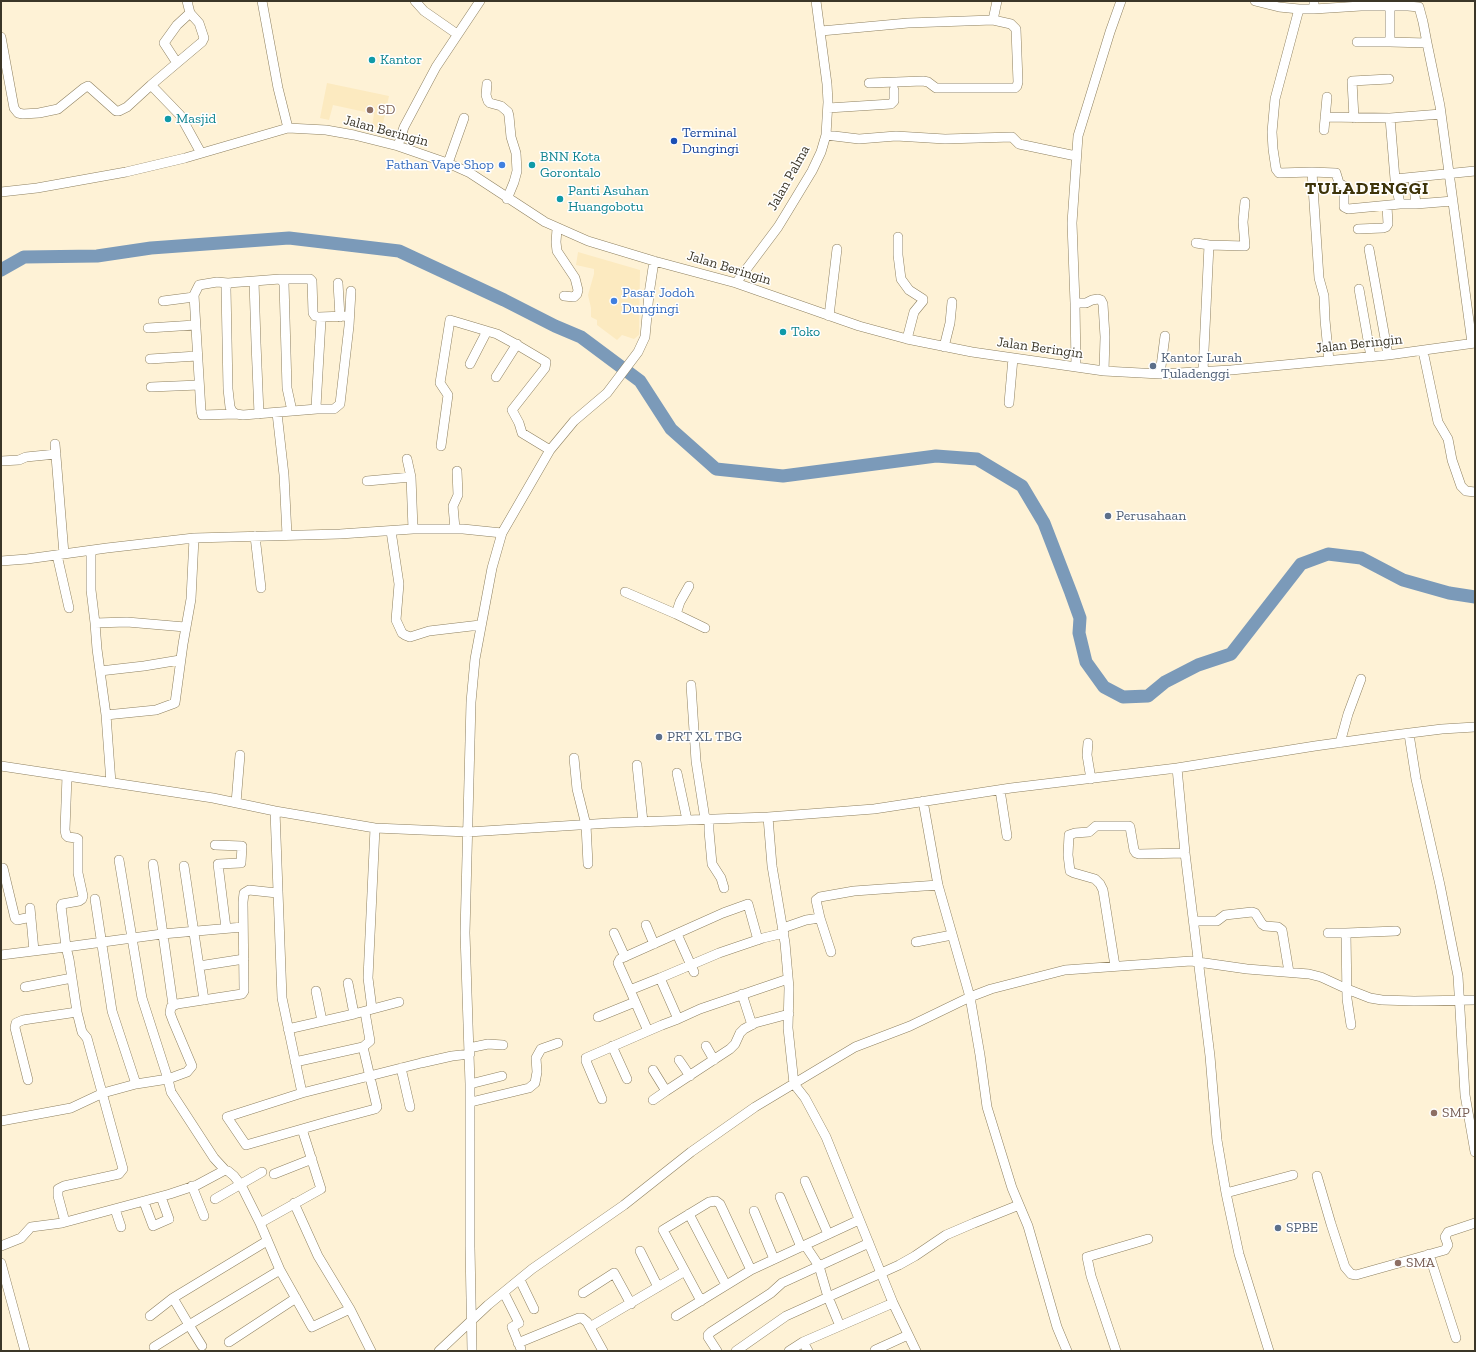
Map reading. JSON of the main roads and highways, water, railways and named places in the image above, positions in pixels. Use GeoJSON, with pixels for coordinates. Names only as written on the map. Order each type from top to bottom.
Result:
{"type":"FeatureCollection","features":[{"type":"Feature","properties":{"kind":"waterway"},"geometry":{"type":"LineString","coordinates":[[1,270],[24,257],[97,256],[151,248],[289,238],[399,251],[581,337],[640,381],[671,429],[716,469],[783,476],[936,456],[977,459],[1022,486],[1044,523],[1071,593],[1080,618],[1079,633],[1086,662],[1104,687],[1123,697],[1148,696],[1165,682],[1198,665],[1231,654],[1301,564],[1328,554],[1361,558],[1403,580],[1449,593],[1475,597]]}},
{"type":"Feature","properties":{"kind":"place","name":"Kantor"},"geometry":{"type":"Point","coordinates":[372,60]}},
{"type":"Feature","properties":{"kind":"place","name":"SD"},"geometry":{"type":"Point","coordinates":[370,110]}},
{"type":"Feature","properties":{"kind":"place","name":"Masjid"},"geometry":{"type":"Point","coordinates":[168,119]}},
{"type":"Feature","properties":{"kind":"place","name":"Terminal Dungingi"},"geometry":{"type":"Point","coordinates":[674,141]}},
{"type":"Feature","properties":{"kind":"place","name":"Fathan Vape Shop"},"geometry":{"type":"Point","coordinates":[502,165]}},
{"type":"Feature","properties":{"kind":"place","name":"BNN Kota Gorontalo"},"geometry":{"type":"Point","coordinates":[532,165]}},
{"type":"Feature","properties":{"kind":"place","name":"Panti Asuhan Huangobotu"},"geometry":{"type":"Point","coordinates":[560,199]}},
{"type":"Feature","properties":{"kind":"place","name":"Pasar Jodoh Dungingi"},"geometry":{"type":"Point","coordinates":[614,301]}},
{"type":"Feature","properties":{"kind":"place","name":"Toko"},"geometry":{"type":"Point","coordinates":[783,332]}},
{"type":"Feature","properties":{"kind":"place","name":"Kantor Lurah Tuladenggi"},"geometry":{"type":"Point","coordinates":[1153,366]}},
{"type":"Feature","properties":{"kind":"place","name":"Perusahaan"},"geometry":{"type":"Point","coordinates":[1108,516]}},
{"type":"Feature","properties":{"kind":"place","name":"PRT XL TBG"},"geometry":{"type":"Point","coordinates":[659,737]}},
{"type":"Feature","properties":{"kind":"place","name":"SMP"},"geometry":{"type":"Point","coordinates":[1434,1113]}},
{"type":"Feature","properties":{"kind":"place","name":"SPBE"},"geometry":{"type":"Point","coordinates":[1278,1228]}},
{"type":"Feature","properties":{"kind":"place","name":"SMA"},"geometry":{"type":"Point","coordinates":[1398,1263]}},
{"type":"Feature","properties":{"kind":"district","name":"TULADENGGI"},"geometry":{"type":"Point","coordinates":[1367,189]}}]}
